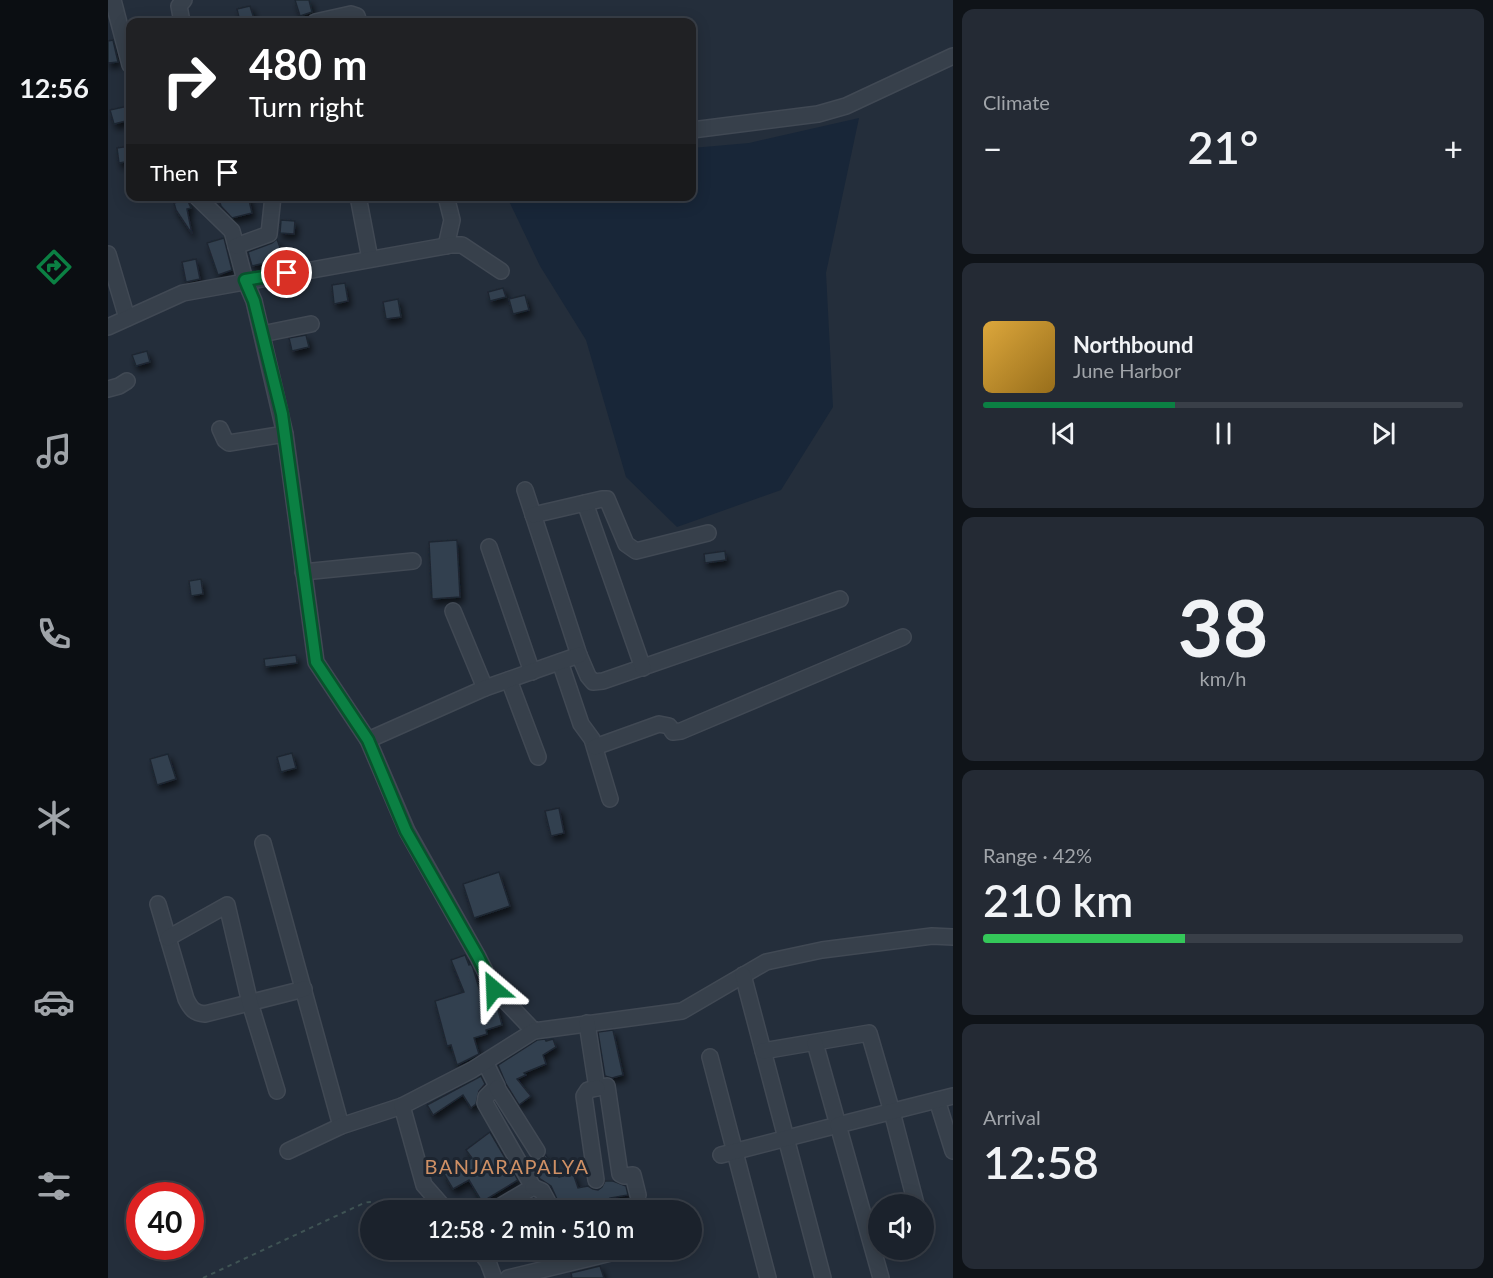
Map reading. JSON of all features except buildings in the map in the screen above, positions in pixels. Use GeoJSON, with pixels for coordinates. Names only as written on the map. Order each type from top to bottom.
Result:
{"type":"FeatureCollection","features":[{"type":"Feature","properties":{"kind":"street"},"geometry":{"type":"LineString","coordinates":[[113,0],[126,50]]}},
{"type":"Feature","properties":{"kind":"street"},"geometry":{"type":"LineString","coordinates":[[181,18],[179,6],[184,0]]}},
{"type":"Feature","properties":{"kind":"street"},"geometry":{"type":"LineString","coordinates":[[334,18],[351,14],[358,18]]}},
{"type":"Feature","properties":{"kind":"street"},"geometry":{"type":"LineString","coordinates":[[696,129],[818,114],[846,106],[953,56]]}},
{"type":"Feature","properties":{"kind":"street"},"geometry":{"type":"LineString","coordinates":[[201,201],[232,231],[245,280],[254,301],[285,434],[316,662],[368,740],[406,831],[494,989],[534,1030]]}},
{"type":"Feature","properties":{"kind":"street"},"geometry":{"type":"LineString","coordinates":[[236,246],[269,234],[272,201]]}},
{"type":"Feature","properties":{"kind":"street"},"geometry":{"type":"LineString","coordinates":[[359,201],[370,259]]}},
{"type":"Feature","properties":{"kind":"street"},"geometry":{"type":"LineString","coordinates":[[446,246],[452,220],[447,201]]}},
{"type":"Feature","properties":{"kind":"street"},"geometry":{"type":"LineString","coordinates":[[108,327],[183,293],[245,280],[446,246],[462,245],[501,271]]}},
{"type":"Feature","properties":{"kind":"street"},"geometry":{"type":"LineString","coordinates":[[108,254],[127,318]]}},
{"type":"Feature","properties":{"kind":"street"},"geometry":{"type":"LineString","coordinates":[[262,334],[311,324]]}},
{"type":"Feature","properties":{"kind":"street"},"geometry":{"type":"LineString","coordinates":[[108,388],[119,386],[127,381]]}},
{"type":"Feature","properties":{"kind":"street"},"geometry":{"type":"LineString","coordinates":[[220,429],[229,443],[285,434]]}},
{"type":"Feature","properties":{"kind":"street"},"geometry":{"type":"LineString","coordinates":[[525,490],[579,655],[593,682],[643,668],[840,599]]}},
{"type":"Feature","properties":{"kind":"street"},"geometry":{"type":"LineString","coordinates":[[533,516],[607,499],[626,544],[636,551],[708,533]]}},
{"type":"Feature","properties":{"kind":"street"},"geometry":{"type":"LineString","coordinates":[[585,503],[643,668]]}},
{"type":"Feature","properties":{"kind":"street"},"geometry":{"type":"LineString","coordinates":[[489,548],[532,672]]}},
{"type":"Feature","properties":{"kind":"street"},"geometry":{"type":"LineString","coordinates":[[303,572],[413,561]]}},
{"type":"Feature","properties":{"kind":"street"},"geometry":{"type":"LineString","coordinates":[[453,611],[485,688]]}},
{"type":"Feature","properties":{"kind":"street"},"geometry":{"type":"LineString","coordinates":[[595,747],[659,724],[669,726],[673,732],[681,731],[903,636]]}},
{"type":"Feature","properties":{"kind":"street"},"geometry":{"type":"LineString","coordinates":[[368,740],[485,688],[579,655]]}},
{"type":"Feature","properties":{"kind":"street"},"geometry":{"type":"LineString","coordinates":[[560,662],[581,724],[591,736],[610,799]]}},
{"type":"Feature","properties":{"kind":"street"},"geometry":{"type":"LineString","coordinates":[[509,680],[538,757]]}},
{"type":"Feature","properties":{"kind":"street"},"geometry":{"type":"LineString","coordinates":[[263,843],[340,1126]]}},
{"type":"Feature","properties":{"kind":"street"},"geometry":{"type":"LineString","coordinates":[[158,904],[186,999],[190,1008],[197,1014],[206,1014],[304,988]]}},
{"type":"Feature","properties":{"kind":"street"},"geometry":{"type":"LineString","coordinates":[[168,938],[227,905],[250,1003],[277,1090]]}},
{"type":"Feature","properties":{"kind":"street"},"geometry":{"type":"LineString","coordinates":[[288,1151],[340,1126],[402,1106],[485,1062],[534,1030],[682,1011],[766,962],[822,950],[932,936],[953,937]]}},
{"type":"Feature","properties":{"kind":"street"},"geometry":{"type":"LineString","coordinates":[[743,975],[823,1278]]}},
{"type":"Feature","properties":{"kind":"street"},"geometry":{"type":"LineString","coordinates":[[587,1023],[597,1088]]}},
{"type":"Feature","properties":{"kind":"street"},"geometry":{"type":"LineString","coordinates":[[763,1051],[869,1033],[913,1194]]}},
{"type":"Feature","properties":{"kind":"street"},"geometry":{"type":"LineString","coordinates":[[815,1042],[881,1278]]}},
{"type":"Feature","properties":{"kind":"street"},"geometry":{"type":"LineString","coordinates":[[710,1057],[728,1154],[768,1278]]}},
{"type":"Feature","properties":{"kind":"street"},"geometry":{"type":"LineString","coordinates":[[485,1062],[497,1088],[537,1151]]}},
{"type":"Feature","properties":{"kind":"street"},"geometry":{"type":"LineString","coordinates":[[596,1180],[584,1096],[588,1090],[607,1086],[620,1174],[633,1175],[638,1195]]}},
{"type":"Feature","properties":{"kind":"street"},"geometry":{"type":"LineString","coordinates":[[497,1088],[486,1096],[485,1103],[534,1187],[542,1191],[547,1200]]}},
{"type":"Feature","properties":{"kind":"street"},"geometry":{"type":"LineString","coordinates":[[728,1154],[953,1096]]}},
{"type":"Feature","properties":{"kind":"street"},"geometry":{"type":"LineString","coordinates":[[937,1100],[953,1151]]}},
{"type":"Feature","properties":{"kind":"street"},"geometry":{"type":"LineString","coordinates":[[402,1106],[424,1185],[437,1200]]}},
{"type":"Feature","properties":{"kind":"street"},"geometry":{"type":"LineString","coordinates":[[511,1200],[534,1187]]}},
{"type":"Feature","properties":{"kind":"street"},"geometry":{"type":"LineString","coordinates":[[486,1260],[494,1278]]}},
{"type":"Feature","properties":{"kind":"street"},"geometry":{"type":"LineString","coordinates":[[508,1278],[582,1260]]}},
{"type":"Feature","properties":{"kind":"path"},"geometry":{"type":"LineString","coordinates":[[203,1278],[360,1205]]}},
{"type":"Feature","properties":{"kind":"water"},"geometry":{"type":"Polygon","coordinates":[[[859,118],[826,273],[833,407],[781,490],[677,527],[626,477],[586,340],[540,266],[509,201],[696,201],[696,148],[749,143],[859,118]]]}},
{"type":"Feature","properties":{"kind":"district","name":"BANJARAPALYA"},"geometry":{"type":"Point","coordinates":[507,1167]}},
{"type":"Feature","properties":{"kind":"route"},"geometry":{"type":"LineString","coordinates":[[287,273],[245,280],[254,301],[282,414],[316,662],[360,725],[406,831],[494,989]]}}]}
